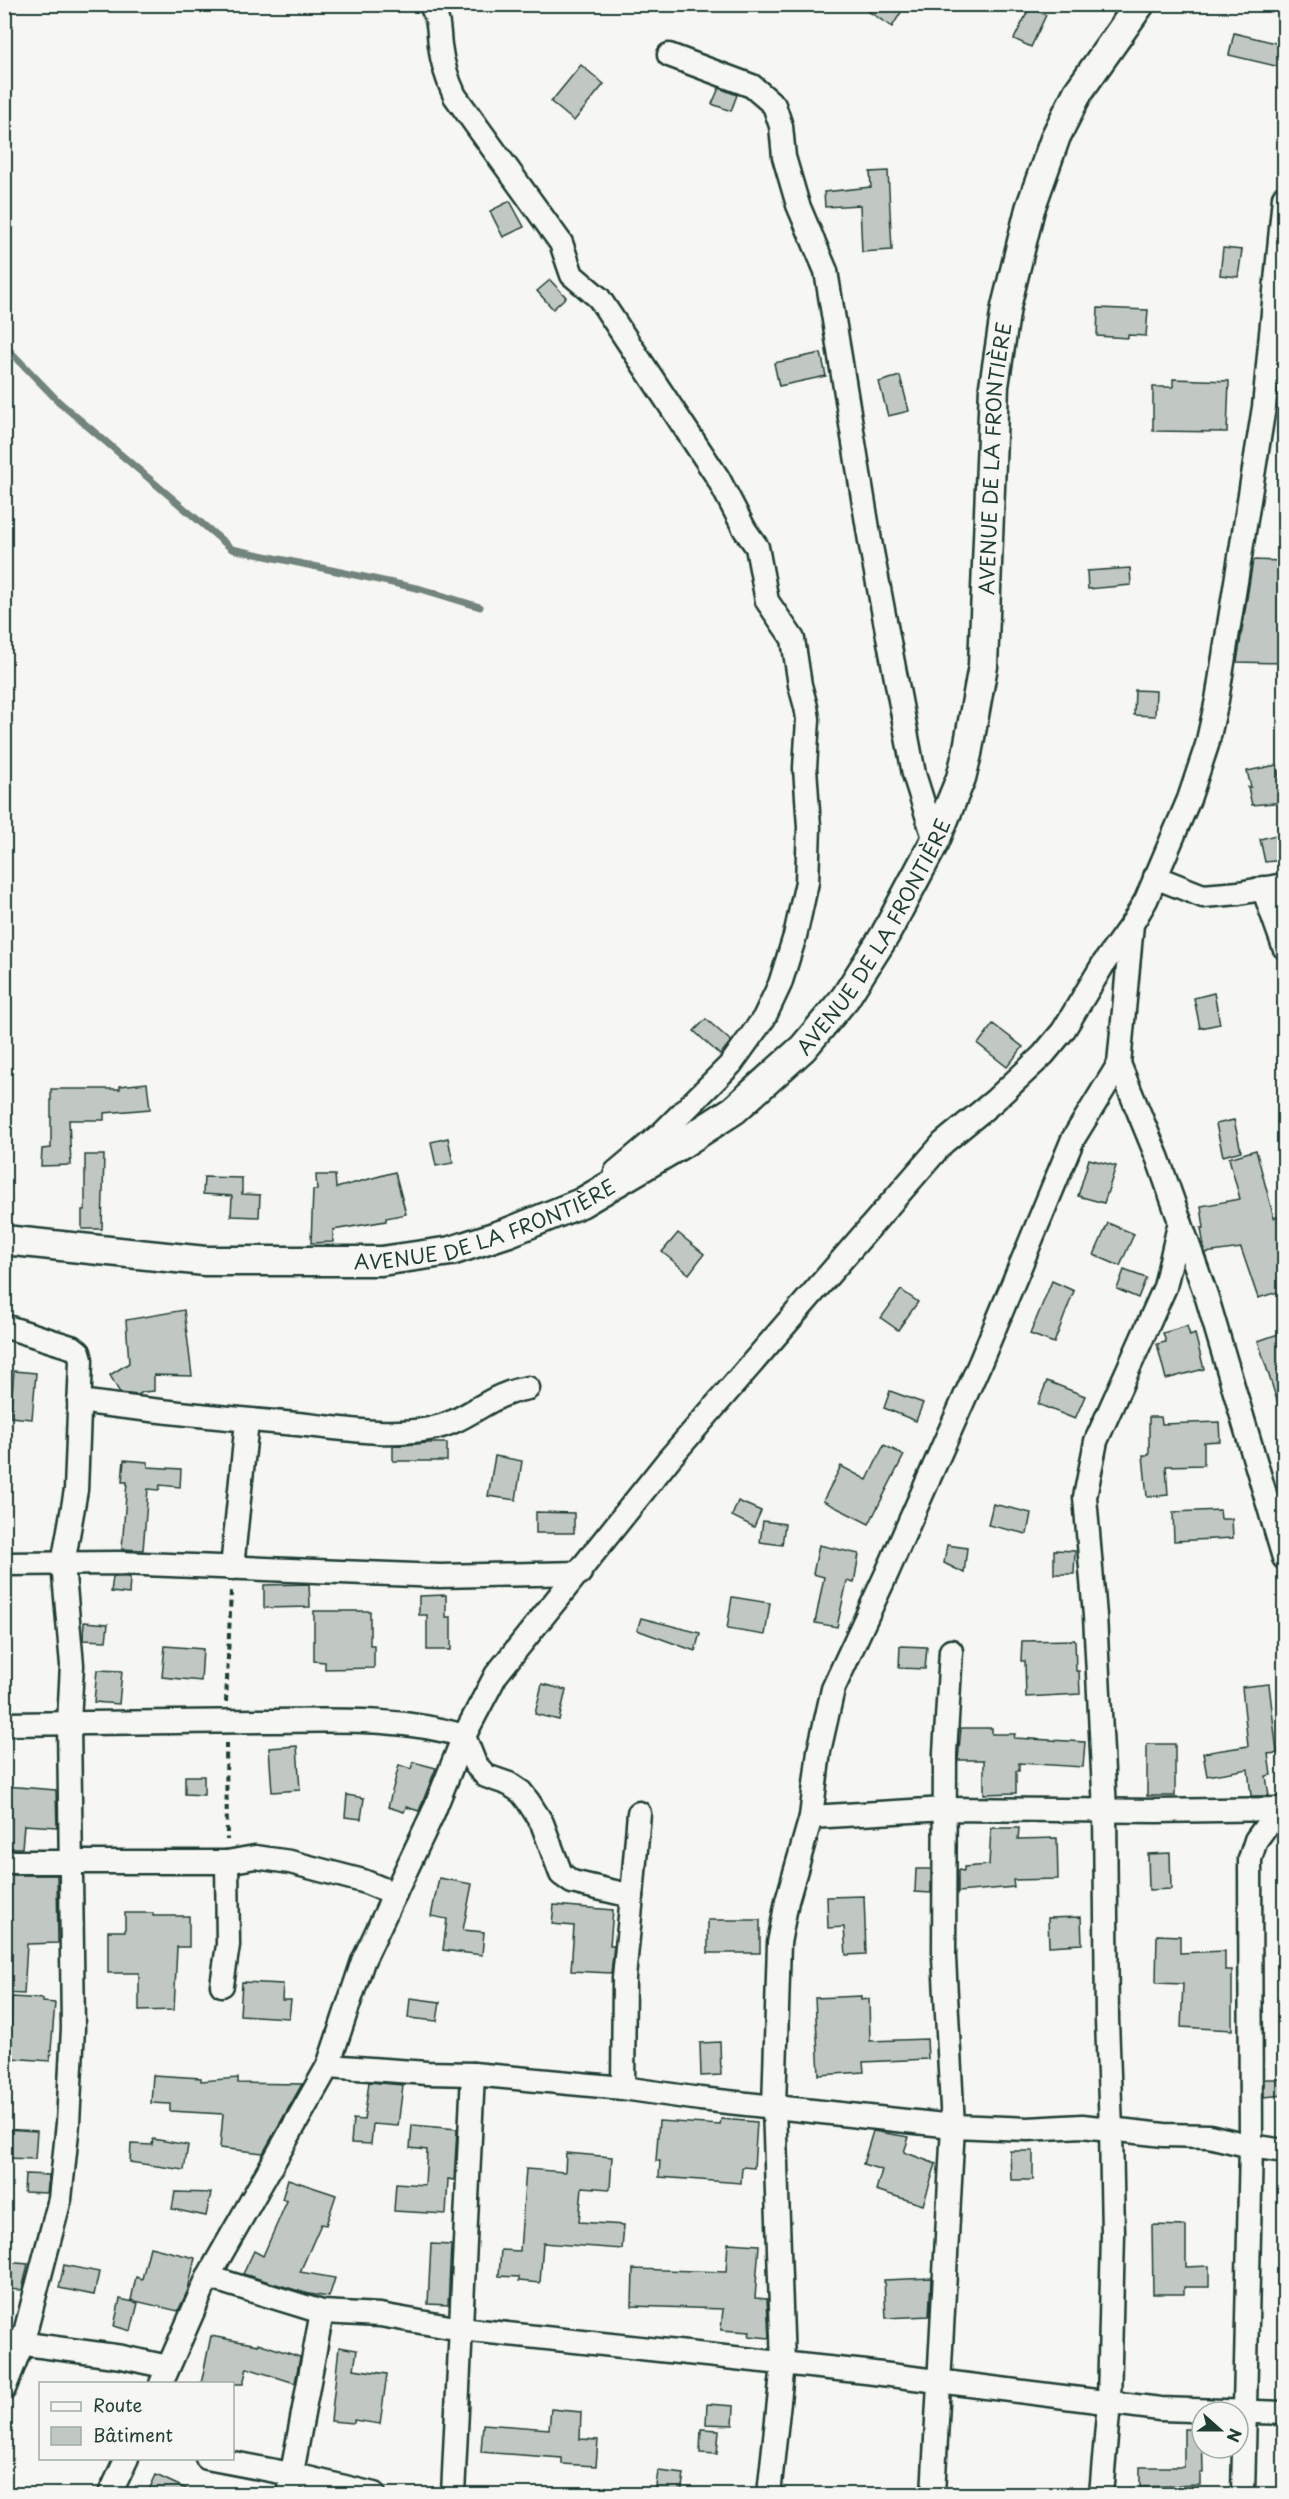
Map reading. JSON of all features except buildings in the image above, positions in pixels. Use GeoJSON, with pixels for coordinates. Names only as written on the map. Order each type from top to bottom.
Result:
{"type":"FeatureCollection","features":[{"type":"Feature","properties":{"kind":"street"},"geometry":{"type":"LineString","coordinates":[[430,4],[440,26],[440,46],[448,81],[455,96],[561,243],[572,275],[599,298],[646,368],[718,478],[745,530],[757,547],[767,601],[793,639],[808,719],[805,768],[809,827],[807,882],[795,936],[780,984],[764,1018],[730,1064],[661,1134],[581,1203]]}},
{"type":"Feature","properties":{"kind":"street","name":"AVENUE DE LA FRONTIÈRE"},"geometry":{"type":"LineString","coordinates":[[4,1240],[205,1261],[381,1261],[451,1251],[508,1232],[581,1203],[734,1110],[803,1048],[845,998],[879,944],[935,841],[961,778],[968,754],[983,666],[994,386],[1006,307],[1027,220],[1056,136],[1078,92],[1140,4]]}},
{"type":"Feature","properties":{"kind":"street"},"geometry":{"type":"LineString","coordinates":[[669,55],[752,86],[774,105],[781,126],[784,157],[798,205],[826,271],[870,541],[914,774],[935,841]]}},
{"type":"Feature","properties":{"kind":"street"},"geometry":{"type":"LineString","coordinates":[[13,2342],[122,2357],[165,2375],[208,2277],[328,2066],[363,1961],[433,1814],[464,1737],[496,1675],[669,1459],[943,1143],[994,1101],[1043,1055],[1063,1031],[1104,963],[1132,924],[1146,900],[1190,799],[1207,744],[1217,700],[1264,408],[1284,197]]}},
{"type":"Feature","properties":{"kind":"street"},"geometry":{"type":"LineString","coordinates":[[1155,877],[1203,896],[1274,886],[1284,947]]}},
{"type":"Feature","properties":{"kind":"street"},"geometry":{"type":"LineString","coordinates":[[770,2494],[783,2364],[774,2107],[779,1943],[787,1902],[811,1817],[819,1751],[833,1689],[980,1363],[1073,1139],[1119,1064],[1132,924]]}},
{"type":"Feature","properties":{"kind":"street"},"geometry":{"type":"LineString","coordinates":[[1119,1064],[1158,1159],[1207,1298],[1284,1558]]}},
{"type":"Feature","properties":{"kind":"street"},"geometry":{"type":"LineString","coordinates":[[1101,2494],[1108,2403],[1113,2234],[1107,2020],[1105,1810],[1095,1616],[1085,1497],[1096,1441],[1165,1287],[1180,1221]]}},
{"type":"Feature","properties":{"kind":"street"},"geometry":{"type":"LineString","coordinates":[[4,1326],[74,1348],[79,1352],[81,1360],[76,1490],[63,1564],[72,1665],[69,1723],[73,2028],[69,2124],[60,2199],[13,2342],[4,2389]]}},
{"type":"Feature","properties":{"kind":"street"},"geometry":{"type":"LineString","coordinates":[[79,1401],[247,1421],[367,1432],[427,1429],[455,1423],[496,1396],[511,1390],[528,1388]]}},
{"type":"Feature","properties":{"kind":"street"},"geometry":{"type":"LineString","coordinates":[[232,1568],[247,1421]]}},
{"type":"Feature","properties":{"kind":"street"},"geometry":{"type":"LineString","coordinates":[[4,1564],[232,1568],[440,1576],[580,1573]]}},
{"type":"Feature","properties":{"kind":"street"},"geometry":{"type":"LineString","coordinates":[[933,2494],[953,2126],[944,1958],[945,1753],[951,1652]]}},
{"type":"Feature","properties":{"kind":"street"},"geometry":{"type":"LineString","coordinates":[[4,1724],[329,1720],[395,1722],[436,1728],[464,1737]]}},
{"type":"Feature","properties":{"kind":"street"},"geometry":{"type":"LineString","coordinates":[[464,1737],[475,1764],[486,1776],[509,1784],[521,1792],[528,1801],[542,1823],[561,1874],[572,1882],[632,1896]]}},
{"type":"Feature","properties":{"kind":"street"},"geometry":{"type":"LineString","coordinates":[[811,1817],[945,1809],[1281,1810]]}},
{"type":"Feature","properties":{"kind":"street"},"geometry":{"type":"LineString","coordinates":[[1246,2400],[1251,2146],[1250,1859],[1256,1840],[1281,1810]]}},
{"type":"Feature","properties":{"kind":"street"},"geometry":{"type":"LineString","coordinates":[[623,2088],[624,1978],[639,1813]]}},
{"type":"Feature","properties":{"kind":"street"},"geometry":{"type":"LineString","coordinates":[[4,1862],[227,1862],[255,1857],[290,1862],[363,1881],[395,1894]]}},
{"type":"Feature","properties":{"kind":"street"},"geometry":{"type":"LineString","coordinates":[[222,1984],[228,1945],[227,1862]]}},
{"type":"Feature","properties":{"kind":"street"},"geometry":{"type":"LineString","coordinates":[[328,2066],[473,2074],[623,2088],[953,2126],[1028,2129],[1082,2126],[1209,2136],[1284,2151]]}},
{"type":"Feature","properties":{"kind":"street"},"geometry":{"type":"LineString","coordinates":[[453,2494],[473,2074]]}},
{"type":"Feature","properties":{"kind":"street"},"geometry":{"type":"LineString","coordinates":[[208,2277],[322,2312],[381,2315],[460,2329],[563,2341],[628,2345],[1108,2403],[1190,2410]]}},
{"type":"Feature","properties":{"kind":"street"},"geometry":{"type":"LineString","coordinates":[[290,2484],[322,2312]]}},
{"type":"Feature","properties":{"kind":"street"},"geometry":{"type":"LineString","coordinates":[[1250,2412],[1284,2413]]}},
{"type":"Feature","properties":{"kind":"street"},"geometry":{"type":"LineString","coordinates":[[110,2494],[127,2460]]}},
{"type":"Feature","properties":{"kind":"street"},"geometry":{"type":"LineString","coordinates":[[213,2460],[290,2484],[374,2494]]}},
{"type":"Feature","properties":{"kind":"street"},"geometry":{"type":"LineString","coordinates":[[1243,2494],[1244,2460]]}},
{"type":"Feature","properties":{"kind":"waterway"},"geometry":{"type":"LineString","coordinates":[[4,345],[59,402],[232,549],[421,589],[480,607]]}}]}
